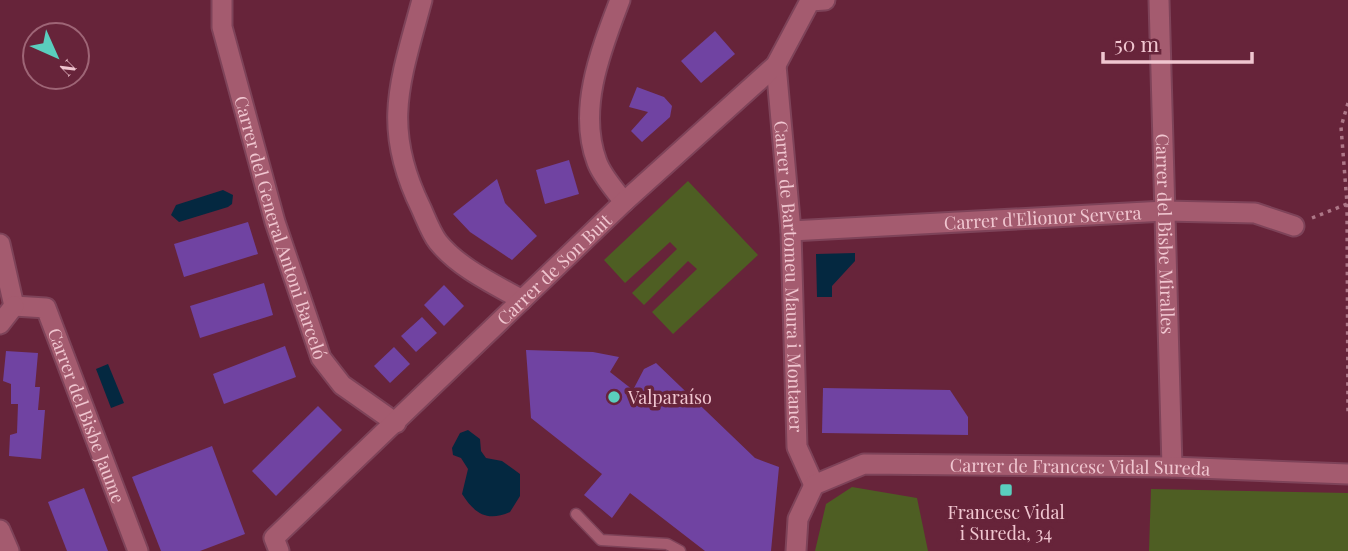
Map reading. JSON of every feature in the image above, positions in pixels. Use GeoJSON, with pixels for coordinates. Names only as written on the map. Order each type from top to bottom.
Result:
{"type":"FeatureCollection","features":[{"type":"Feature","properties":{"kind":"street","name":"Carrer del General Antoni Barceló"},"geometry":{"type":"LineString","coordinates":[[222,0],[222,27],[275,222],[321,358],[342,385],[396,423]]}},
{"type":"Feature","properties":{"kind":"street"},"geometry":{"type":"LineString","coordinates":[[422,0],[400,82],[396,135],[410,185],[438,242],[471,271],[522,300]]}},
{"type":"Feature","properties":{"kind":"street"},"geometry":{"type":"LineString","coordinates":[[621,0],[602,47],[589,120],[597,163],[624,202]]}},
{"type":"Feature","properties":{"kind":"street","name":"Carrer de Son Buit"},"geometry":{"type":"LineString","coordinates":[[276,545],[396,423],[624,202],[776,65],[810,1],[825,0]]}},
{"type":"Feature","properties":{"kind":"street","name":"Carrer del Bisbe Miralles"},"geometry":{"type":"LineString","coordinates":[[1159,0],[1172,467]]}},
{"type":"Feature","properties":{"kind":"street","name":"Carrer de Bartomeu Maura i Montaner"},"geometry":{"type":"LineString","coordinates":[[776,65],[791,231],[797,447],[814,485]]}},
{"type":"Feature","properties":{"kind":"street","name":"Carrer d'Elionor Servera"},"geometry":{"type":"LineString","coordinates":[[791,231],[1165,211],[1255,213],[1294,226]]}},
{"type":"Feature","properties":{"kind":"street"},"geometry":{"type":"LineString","coordinates":[[0,244],[14,306],[0,324]]}},
{"type":"Feature","properties":{"kind":"street","name":"Carrer del Bisbe Jaume"},"geometry":{"type":"LineString","coordinates":[[14,306],[46,308],[138,551]]}},
{"type":"Feature","properties":{"kind":"street","name":"Carrer de Francesc Vidal Sureda"},"geometry":{"type":"LineString","coordinates":[[814,485],[864,464],[1172,467],[1348,474]]}},
{"type":"Feature","properties":{"kind":"street"},"geometry":{"type":"LineString","coordinates":[[796,551],[798,519],[814,485]]}},
{"type":"Feature","properties":{"kind":"street"},"geometry":{"type":"LineString","coordinates":[[0,530],[9,551]]}},
{"type":"Feature","properties":{"kind":"lane"},"geometry":{"type":"LineString","coordinates":[[576,514],[601,540],[667,544],[680,551]]}},
{"type":"Feature","properties":{"kind":"path"},"geometry":{"type":"LineString","coordinates":[[1348,103],[1341,127],[1348,203],[1348,412]]}},
{"type":"Feature","properties":{"kind":"path"},"geometry":{"type":"LineString","coordinates":[[1294,226],[1348,203]]}},
{"type":"Feature","properties":{"kind":"green space"},"geometry":{"type":"Polygon","coordinates":[[[688,181],[758,255],[673,334],[652,312],[697,269],[688,261],[644,305],[632,293],[677,249],[670,242],[625,283],[604,260],[688,181]]]}},
{"type":"Feature","properties":{"kind":"green space"},"geometry":{"type":"Polygon","coordinates":[[[852,487],[917,498],[928,551],[815,551],[826,504],[852,487]]]}},
{"type":"Feature","properties":{"kind":"green space"},"geometry":{"type":"Polygon","coordinates":[[[1151,489],[1348,493],[1348,551],[1149,551],[1151,489]]]}},
{"type":"Feature","properties":{"kind":"water"},"geometry":{"type":"Polygon","coordinates":[[[223,190],[233,195],[232,204],[228,207],[179,222],[171,215],[176,205],[223,190]]]}},
{"type":"Feature","properties":{"kind":"water"},"geometry":{"type":"Polygon","coordinates":[[[855,253],[855,261],[832,286],[832,297],[817,297],[816,254],[855,253]]]}},
{"type":"Feature","properties":{"kind":"water"},"geometry":{"type":"Polygon","coordinates":[[[108,364],[124,403],[111,408],[96,369],[108,364]]]}},
{"type":"Feature","properties":{"kind":"water"},"geometry":{"type":"Polygon","coordinates":[[[468,430],[480,439],[481,451],[486,458],[502,461],[520,474],[520,496],[510,512],[495,516],[482,514],[472,507],[462,494],[468,469],[461,458],[453,455],[452,448],[460,433],[468,430]]]}},
{"type":"Feature","properties":{"kind":"building"},"geometry":{"type":"Polygon","coordinates":[[[715,31],[735,54],[701,83],[681,61],[715,31]]]}},
{"type":"Feature","properties":{"kind":"building"},"geometry":{"type":"Polygon","coordinates":[[[637,87],[664,97],[672,106],[670,117],[642,142],[631,131],[648,112],[629,107],[637,87]]]}},
{"type":"Feature","properties":{"kind":"building"},"geometry":{"type":"Polygon","coordinates":[[[569,160],[579,194],[545,204],[536,170],[569,160]]]}},
{"type":"Feature","properties":{"kind":"building"},"geometry":{"type":"Polygon","coordinates":[[[497,179],[505,203],[537,236],[512,260],[470,232],[453,214],[497,179]]]}},
{"type":"Feature","properties":{"kind":"building"},"geometry":{"type":"Polygon","coordinates":[[[248,222],[258,254],[184,277],[174,244],[248,222]]]}},
{"type":"Feature","properties":{"kind":"building"},"geometry":{"type":"Polygon","coordinates":[[[264,283],[273,315],[200,338],[190,306],[264,283]]]}},
{"type":"Feature","properties":{"kind":"building"},"geometry":{"type":"Polygon","coordinates":[[[444,285],[464,306],[444,326],[424,305],[444,285]]]}},
{"type":"Feature","properties":{"kind":"building"},"geometry":{"type":"Polygon","coordinates":[[[422,317],[437,333],[416,352],[401,336],[422,317]]]}},
{"type":"Feature","properties":{"kind":"building"},"geometry":{"type":"Polygon","coordinates":[[[285,346],[296,377],[224,404],[213,374],[285,346]]]}},
{"type":"Feature","properties":{"kind":"building"},"geometry":{"type":"Polygon","coordinates":[[[394,347],[410,364],[390,383],[374,366],[394,347]]]}},
{"type":"Feature","properties":{"kind":"building"},"geometry":{"type":"Polygon","coordinates":[[[526,350],[593,352],[619,357],[610,372],[633,390],[644,369],[656,363],[755,458],[779,467],[771,551],[705,551],[630,493],[612,518],[584,495],[602,474],[531,418],[526,350]]]}},
{"type":"Feature","properties":{"kind":"building"},"geometry":{"type":"Polygon","coordinates":[[[6,351],[38,353],[35,387],[40,387],[38,410],[45,410],[41,459],[9,456],[10,435],[17,433],[18,404],[11,404],[11,384],[3,381],[6,351]]]}},
{"type":"Feature","properties":{"kind":"building"},"geometry":{"type":"Polygon","coordinates":[[[823,388],[950,390],[968,417],[968,435],[822,433],[823,388]]]}},
{"type":"Feature","properties":{"kind":"building"},"geometry":{"type":"Polygon","coordinates":[[[318,406],[342,430],[276,496],[252,471],[318,406]]]}},
{"type":"Feature","properties":{"kind":"building"},"geometry":{"type":"Polygon","coordinates":[[[212,446],[245,534],[200,551],[161,551],[132,477],[212,446]]]}},
{"type":"Feature","properties":{"kind":"building"},"geometry":{"type":"Polygon","coordinates":[[[84,488],[108,551],[67,551],[48,502],[84,488]]]}},
{"type":"Feature","properties":{"kind":"place","name":"Valparaíso"},"geometry":{"type":"Point","coordinates":[614,397]}},
{"type":"Feature","properties":{"kind":"place","name":"Francesc Vidal i Sureda, 34"},"geometry":{"type":"Point","coordinates":[1006,490]}}]}
